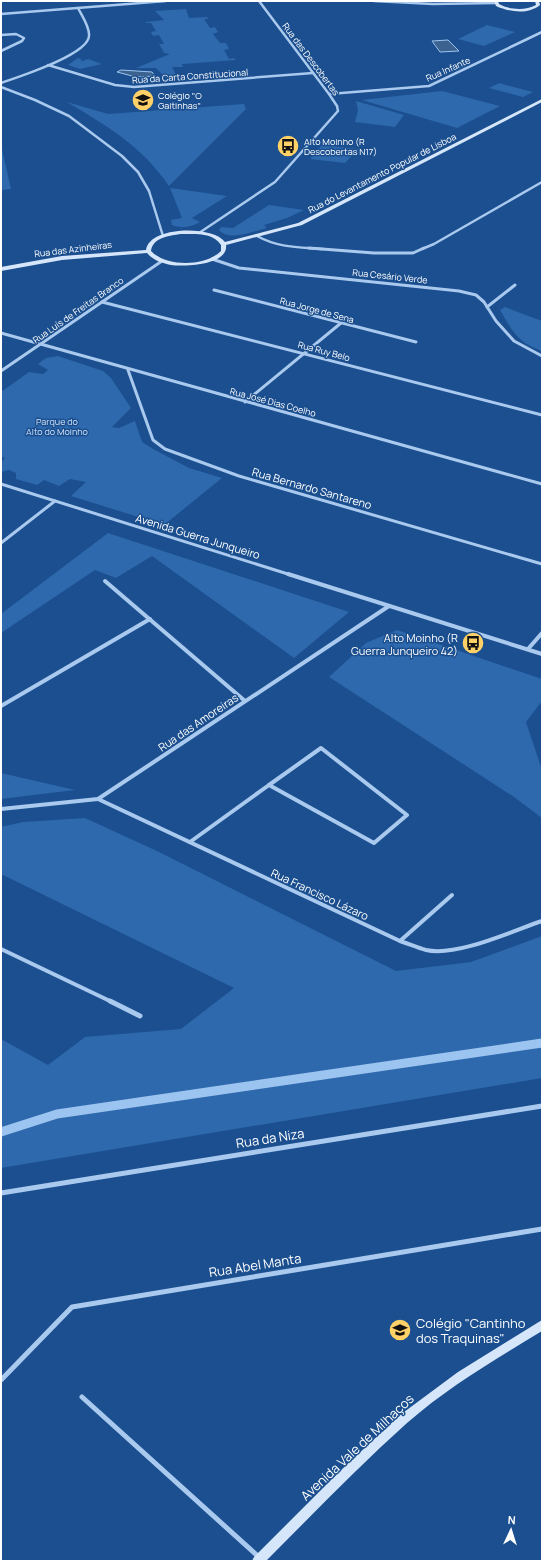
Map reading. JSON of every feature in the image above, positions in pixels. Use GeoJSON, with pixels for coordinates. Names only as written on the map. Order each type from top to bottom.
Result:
{"type":"FeatureCollection","features":[{"type":"Feature","properties":{"kind":"street"},"geometry":{"type":"LineString","coordinates":[[1,14],[166,1]]}},
{"type":"Feature","properties":{"kind":"street","name":"Rua das Descobertas"},"geometry":{"type":"LineString","coordinates":[[199,233],[275,182],[338,111],[337,106],[329,94],[259,1]]}},
{"type":"Feature","properties":{"kind":"street"},"geometry":{"type":"LineString","coordinates":[[374,1],[433,4],[496,2],[500,6],[510,9],[522,10],[536,7],[542,8]]}},
{"type":"Feature","properties":{"kind":"street"},"geometry":{"type":"LineString","coordinates":[[536,7],[538,5],[537,1]]}},
{"type":"Feature","properties":{"kind":"street"},"geometry":{"type":"LineString","coordinates":[[1,83],[48,65],[76,52],[89,40],[89,30],[78,8]]}},
{"type":"Feature","properties":{"kind":"street","name":"Rua Infante"},"geometry":{"type":"LineString","coordinates":[[329,94],[429,86],[542,32]]}},
{"type":"Feature","properties":{"kind":"street"},"geometry":{"type":"LineString","coordinates":[[1,35],[16,34],[24,38],[22,41],[1,52]]}},
{"type":"Feature","properties":{"kind":"street","name":"Rua da Carta Constitucional"},"geometry":{"type":"LineString","coordinates":[[48,65],[115,85],[134,88],[313,73]]}},
{"type":"Feature","properties":{"kind":"street"},"geometry":{"type":"LineString","coordinates":[[1,87],[69,116],[122,156],[138,172],[149,191],[163,236]]}},
{"type":"Feature","properties":{"kind":"street","name":"Rua do Levantamento Popular de Lisboa"},"geometry":{"type":"LineString","coordinates":[[223,244],[300,224],[542,100]]}},
{"type":"Feature","properties":{"kind":"street"},"geometry":{"type":"LineString","coordinates":[[258,236],[270,243],[281,246],[374,253],[413,253],[434,244],[542,182]]}},
{"type":"Feature","properties":{"kind":"street"},"geometry":{"type":"LineString","coordinates":[[181,232],[199,233],[215,237],[223,244],[223,252],[212,259],[187,264],[162,261],[155,258],[148,251],[148,247],[152,241],[163,236],[181,232]]}},
{"type":"Feature","properties":{"kind":"street","name":"Rua das Azinheiras"},"geometry":{"type":"LineString","coordinates":[[1,269],[62,258],[148,251]]}},
{"type":"Feature","properties":{"kind":"street","name":"Rua Cesário Verde"},"geometry":{"type":"LineString","coordinates":[[212,259],[238,268],[459,291],[476,295],[514,341],[542,356]]}},
{"type":"Feature","properties":{"kind":"street","name":"Rua Luís de Freitas Branco"},"geometry":{"type":"LineString","coordinates":[[1,371],[162,261]]}},
{"type":"Feature","properties":{"kind":"street"},"geometry":{"type":"LineString","coordinates":[[487,307],[515,285]]}},
{"type":"Feature","properties":{"kind":"street","name":"Rua Jorge de Sena"},"geometry":{"type":"LineString","coordinates":[[214,290],[416,342]]}},
{"type":"Feature","properties":{"kind":"street","name":"Rua Ruy Belo"},"geometry":{"type":"LineString","coordinates":[[102,302],[542,415]]}},
{"type":"Feature","properties":{"kind":"street"},"geometry":{"type":"LineString","coordinates":[[245,402],[341,323]]}},
{"type":"Feature","properties":{"kind":"street","name":"Rua José Dias Coelho"},"geometry":{"type":"LineString","coordinates":[[1,333],[128,370],[542,484]]}},
{"type":"Feature","properties":{"kind":"street","name":"Rua Bernardo Santareno"},"geometry":{"type":"LineString","coordinates":[[128,370],[153,440],[165,449],[239,476],[542,564]]}},
{"type":"Feature","properties":{"kind":"street","name":"Avenida Guerra Junqueiro"},"geometry":{"type":"LineString","coordinates":[[1,484],[542,654]]}},
{"type":"Feature","properties":{"kind":"street"},"geometry":{"type":"LineString","coordinates":[[1,543],[55,501]]}},
{"type":"Feature","properties":{"kind":"street"},"geometry":{"type":"LineString","coordinates":[[105,581],[245,701]]}},
{"type":"Feature","properties":{"kind":"street","name":"Rua das Amoreiras"},"geometry":{"type":"LineString","coordinates":[[1,809],[98,799],[389,606]]}},
{"type":"Feature","properties":{"kind":"street"},"geometry":{"type":"LineString","coordinates":[[1,706],[150,620]]}},
{"type":"Feature","properties":{"kind":"street"},"geometry":{"type":"LineString","coordinates":[[528,649],[542,633]]}},
{"type":"Feature","properties":{"kind":"street"},"geometry":{"type":"LineString","coordinates":[[190,842],[321,748],[407,815],[374,843],[269,786]]}},
{"type":"Feature","properties":{"kind":"street","name":"Rua Francisco Lázaro"},"geometry":{"type":"LineString","coordinates":[[98,799],[400,941],[427,950],[444,951],[461,949],[542,920]]}},
{"type":"Feature","properties":{"kind":"street"},"geometry":{"type":"LineString","coordinates":[[400,941],[452,895]]}},
{"type":"Feature","properties":{"kind":"street"},"geometry":{"type":"LineString","coordinates":[[1,949],[140,1016]]}},
{"type":"Feature","properties":{"kind":"street","name":"Rua da Niza"},"geometry":{"type":"LineString","coordinates":[[1,1193],[542,1106]]}},
{"type":"Feature","properties":{"kind":"street","name":"Rua Abel Manta"},"geometry":{"type":"LineString","coordinates":[[1,1380],[72,1307],[542,1229]]}},
{"type":"Feature","properties":{"kind":"street","name":"Avenida Vale de Milhaços"},"geometry":{"type":"LineString","coordinates":[[259,1560],[342,1477],[404,1419],[462,1375],[542,1325]]}},
{"type":"Feature","properties":{"kind":"street"},"geometry":{"type":"LineString","coordinates":[[82,1398],[259,1560]]}},
{"type":"Feature","properties":{"kind":"green space"},"geometry":{"type":"Polygon","coordinates":[[[186,9],[189,18],[207,17],[208,19],[204,19],[210,28],[215,27],[218,32],[213,34],[220,43],[226,43],[229,49],[224,50],[229,59],[234,58],[236,60],[182,64],[183,67],[172,67],[177,77],[166,78],[156,68],[136,68],[170,54],[164,53],[159,44],[164,44],[159,35],[153,36],[151,32],[156,31],[151,23],[146,23],[164,20],[155,11],[186,9]]]}},
{"type":"Feature","properties":{"kind":"green space"},"geometry":{"type":"Polygon","coordinates":[[[487,25],[515,32],[484,46],[458,39],[487,25]]]}},
{"type":"Feature","properties":{"kind":"green space"},"geometry":{"type":"Polygon","coordinates":[[[78,58],[82,59],[80,60],[83,61],[88,59],[102,64],[80,69],[68,65],[78,58]]]}},
{"type":"Feature","properties":{"kind":"green space"},"geometry":{"type":"Polygon","coordinates":[[[499,83],[533,92],[523,97],[489,88],[499,83]]]}},
{"type":"Feature","properties":{"kind":"green space"},"geometry":{"type":"Polygon","coordinates":[[[442,91],[500,106],[457,128],[362,100],[442,91]]]}},
{"type":"Feature","properties":{"kind":"green space"},"geometry":{"type":"Polygon","coordinates":[[[356,101],[404,115],[395,127],[355,122],[358,110],[356,101]]]}},
{"type":"Feature","properties":{"kind":"green space"},"geometry":{"type":"Polygon","coordinates":[[[67,102],[108,114],[244,104],[246,109],[169,186],[147,159],[123,138],[67,102]]]}},
{"type":"Feature","properties":{"kind":"green space"},"geometry":{"type":"Polygon","coordinates":[[[1,145],[11,189],[1,190],[1,145]]]}},
{"type":"Feature","properties":{"kind":"green space"},"geometry":{"type":"Polygon","coordinates":[[[322,145],[358,149],[345,163],[310,159],[322,145]]]}},
{"type":"Feature","properties":{"kind":"green space"},"geometry":{"type":"Polygon","coordinates":[[[170,188],[227,196],[192,218],[200,222],[190,226],[179,227],[172,225],[171,220],[182,218],[170,188]]]}},
{"type":"Feature","properties":{"kind":"green space"},"geometry":{"type":"Polygon","coordinates":[[[269,205],[304,210],[287,218],[264,225],[267,228],[242,235],[229,235],[219,230],[221,227],[233,228],[269,205]]]}},
{"type":"Feature","properties":{"kind":"green space"},"geometry":{"type":"Polygon","coordinates":[[[505,307],[542,321],[542,351],[527,344],[516,335],[500,310],[505,307]]]}},
{"type":"Feature","properties":{"kind":"green space","name":"Parque do Alto do Moinho"},"geometry":{"type":"Polygon","coordinates":[[[58,356],[103,371],[111,378],[131,408],[112,427],[119,428],[135,421],[142,442],[189,468],[222,478],[164,525],[71,496],[86,482],[70,479],[59,486],[44,480],[37,485],[16,479],[16,473],[9,470],[1,472],[1,463],[5,458],[1,456],[1,392],[29,372],[43,374],[48,370],[38,364],[46,358],[58,356]]]}},
{"type":"Feature","properties":{"kind":"green space"},"geometry":{"type":"Polygon","coordinates":[[[108,533],[349,612],[294,658],[152,556],[116,578],[95,570],[1,633],[1,614],[108,533]]]}},
{"type":"Feature","properties":{"kind":"green space"},"geometry":{"type":"Polygon","coordinates":[[[397,630],[542,679],[542,701],[526,722],[542,770],[542,818],[514,797],[329,677],[366,643],[397,630]]]}},
{"type":"Feature","properties":{"kind":"green space"},"geometry":{"type":"Polygon","coordinates":[[[1,773],[75,790],[1,799],[1,773]]]}},
{"type":"Feature","properties":{"kind":"green space"},"geometry":{"type":"Polygon","coordinates":[[[85,818],[157,851],[396,971],[471,962],[542,936],[542,1078],[1,1168],[1,1039],[48,1065],[85,1037],[181,1029],[234,988],[1,874],[1,827],[23,822],[85,818]]]}},
{"type":"Feature","properties":{"kind":"shaded area"},"geometry":{"type":"Polygon","coordinates":[[[448,40],[459,51],[440,52],[432,41],[448,40]]]}},
{"type":"Feature","properties":{"kind":"shaded area"},"geometry":{"type":"Polygon","coordinates":[[[121,70],[152,72],[155,76],[136,77],[117,72],[121,70]]]}},
{"type":"Feature","properties":{"kind":"waterway"},"geometry":{"type":"LineString","coordinates":[[1,1132],[57,1114],[542,1043]]}},
{"type":"Feature","properties":{"kind":"place","name":"Colégio \"O Gaitinhas\""},"geometry":{"type":"Point","coordinates":[143,100]}},
{"type":"Feature","properties":{"kind":"place","name":"Alto Moinho (R Descobertas N17)"},"geometry":{"type":"Point","coordinates":[288,146]}},
{"type":"Feature","properties":{"kind":"place","name":"Alto Moinho (R Guerra Junqueiro 42)"},"geometry":{"type":"Point","coordinates":[473,643]}},
{"type":"Feature","properties":{"kind":"place","name":"Colégio \"Cantinho dos Traquinas\""},"geometry":{"type":"Point","coordinates":[400,1330]}}]}
